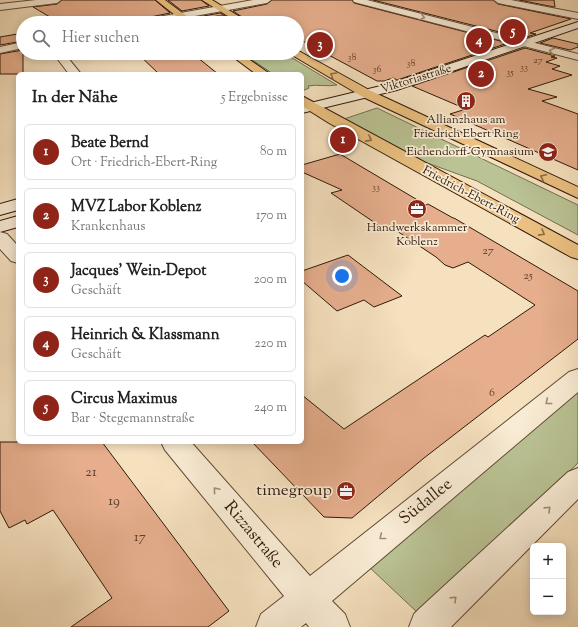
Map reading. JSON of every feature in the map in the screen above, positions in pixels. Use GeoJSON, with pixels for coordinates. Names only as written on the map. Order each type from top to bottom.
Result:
{"type":"FeatureCollection","features":[{"type":"Feature","properties":{"kind":"main road"},"geometry":{"type":"LineString","coordinates":[[160,0],[179,16]]}},
{"type":"Feature","properties":{"kind":"main road"},"geometry":{"type":"LineString","coordinates":[[206,0],[234,16]]}},
{"type":"Feature","properties":{"kind":"main road"},"geometry":{"type":"LineString","coordinates":[[304,58],[367,94],[578,193]]}},
{"type":"Feature","properties":{"kind":"main road"},"geometry":{"type":"LineString","coordinates":[[243,60],[261,72]]}},
{"type":"Feature","properties":{"kind":"main road","name":"Friedrich-Ebert-Ring"},"geometry":{"type":"LineString","coordinates":[[305,105],[578,253]]}},
{"type":"Feature","properties":{"kind":"street"},"geometry":{"type":"LineString","coordinates":[[0,7],[57,0]]}},
{"type":"Feature","properties":{"kind":"street"},"geometry":{"type":"LineString","coordinates":[[193,16],[221,8],[267,0]]}},
{"type":"Feature","properties":{"kind":"street"},"geometry":{"type":"LineString","coordinates":[[357,0],[578,57]]}},
{"type":"Feature","properties":{"kind":"street"},"geometry":{"type":"LineString","coordinates":[[498,0],[578,16]]}},
{"type":"Feature","properties":{"kind":"street","name":"Viktoriastraße"},"geometry":{"type":"LineString","coordinates":[[367,94],[525,44],[578,25]]}},
{"type":"Feature","properties":{"kind":"street"},"geometry":{"type":"LineString","coordinates":[[0,50],[16,47]]}},
{"type":"Feature","properties":{"kind":"street"},"geometry":{"type":"LineString","coordinates":[[64,60],[73,72]]}},
{"type":"Feature","properties":{"kind":"street"},"geometry":{"type":"LineString","coordinates":[[305,105],[367,94]]}},
{"type":"Feature","properties":{"kind":"street"},"geometry":{"type":"LineString","coordinates":[[304,120],[350,104],[367,94]]}},
{"type":"Feature","properties":{"kind":"street"},"geometry":{"type":"LineString","coordinates":[[0,210],[16,205]]}},
{"type":"Feature","properties":{"kind":"street"},"geometry":{"type":"LineString","coordinates":[[0,227],[16,222]]}},
{"type":"Feature","properties":{"kind":"street"},"geometry":{"type":"LineString","coordinates":[[0,238],[16,255]]}},
{"type":"Feature","properties":{"kind":"street","name":"Südallee"},"geometry":{"type":"LineString","coordinates":[[274,627],[578,378]]}},
{"type":"Feature","properties":{"kind":"street","name":"Rizzastraße"},"geometry":{"type":"LineString","coordinates":[[177,444],[332,627]]}},
{"type":"Feature","properties":{"kind":"street"},"geometry":{"type":"LineString","coordinates":[[427,627],[578,480]]}},
{"type":"Feature","properties":{"kind":"green space"},"geometry":{"type":"Polygon","coordinates":[[[252,60],[296,60],[337,85],[308,86],[309,88],[304,90],[304,72],[270,72],[252,60]]]}},
{"type":"Feature","properties":{"kind":"green space"},"geometry":{"type":"Polygon","coordinates":[[[377,108],[578,205],[578,235],[477,181],[419,160],[344,119],[377,108]]]}},
{"type":"Feature","properties":{"kind":"green space"},"geometry":{"type":"Polygon","coordinates":[[[578,387],[578,463],[419,614],[368,566],[578,387]]]}},
{"type":"Feature","properties":{"kind":"building"},"geometry":{"type":"Polygon","coordinates":[[[62,0],[155,0],[170,13],[156,16],[48,16],[33,7],[57,4],[62,0]]]}},
{"type":"Feature","properties":{"kind":"building"},"geometry":{"type":"Polygon","coordinates":[[[168,0],[201,0],[209,6],[182,11],[168,0]]]}},
{"type":"Feature","properties":{"kind":"building"},"geometry":{"type":"Polygon","coordinates":[[[272,0],[352,0],[354,3],[508,43],[397,80],[393,78],[384,81],[377,81],[304,42],[304,16],[240,16],[233,11],[267,4],[272,0]]]}},
{"type":"Feature","properties":{"kind":"building"},"geometry":{"type":"Polygon","coordinates":[[[373,0],[493,0],[498,4],[571,19],[530,33],[536,34],[523,38],[373,0]]]}},
{"type":"Feature","properties":{"kind":"building"},"geometry":{"type":"Polygon","coordinates":[[[519,0],[554,0],[555,7],[554,7],[519,0]]]}},
{"type":"Feature","properties":{"kind":"building"},"geometry":{"type":"Polygon","coordinates":[[[220,13],[225,16],[217,16],[203,16],[220,13]]]}},
{"type":"Feature","properties":{"kind":"building"},"geometry":{"type":"Polygon","coordinates":[[[16,34],[16,42],[0,45],[0,37],[16,34]]]}},
{"type":"Feature","properties":{"kind":"building"},"geometry":{"type":"Polygon","coordinates":[[[553,38],[578,44],[578,47],[570,50],[540,43],[553,38]]]}},
{"type":"Feature","properties":{"kind":"building"},"geometry":{"type":"Polygon","coordinates":[[[525,48],[555,56],[551,57],[557,58],[546,62],[560,66],[552,69],[572,75],[528,89],[557,97],[542,101],[578,114],[578,170],[450,114],[466,109],[412,86],[525,48]]]}},
{"type":"Feature","properties":{"kind":"building"},"geometry":{"type":"Polygon","coordinates":[[[16,51],[16,60],[23,60],[23,72],[16,72],[16,74],[0,74],[0,54],[16,51]]]}},
{"type":"Feature","properties":{"kind":"building"},"geometry":{"type":"Polygon","coordinates":[[[144,60],[201,60],[216,72],[157,72],[144,60]]]}},
{"type":"Feature","properties":{"kind":"building"},"geometry":{"type":"Polygon","coordinates":[[[340,154],[426,205],[428,204],[454,218],[578,291],[578,339],[424,458],[352,518],[324,517],[254,444],[304,444],[304,397],[344,429],[485,335],[488,337],[535,305],[468,262],[453,268],[445,265],[436,257],[391,227],[384,229],[331,193],[342,190],[304,173],[304,164],[340,154]]]}},
{"type":"Feature","properties":{"kind":"building"},"geometry":{"type":"Polygon","coordinates":[[[348,255],[402,296],[374,307],[364,300],[337,311],[304,283],[304,270],[348,255]]]}},
{"type":"Feature","properties":{"kind":"building"},"geometry":{"type":"Polygon","coordinates":[[[0,442],[16,442],[16,444],[104,444],[229,611],[208,627],[71,627],[112,598],[53,510],[27,524],[25,520],[9,528],[0,511],[0,442]]]}},
{"type":"Feature","properties":{"kind":"place","name":"Circus Maximus"},"geometry":{"type":"Point","coordinates":[513,32]}},
{"type":"Feature","properties":{"kind":"place","name":"Heinrich & Klassmann"},"geometry":{"type":"Point","coordinates":[479,41]}},
{"type":"Feature","properties":{"kind":"place","name":"Jacques' Wein-Depot"},"geometry":{"type":"Point","coordinates":[320,45]}},
{"type":"Feature","properties":{"kind":"place","name":"MVZ Labor Koblenz"},"geometry":{"type":"Point","coordinates":[481,74]}},
{"type":"Feature","properties":{"kind":"place","name":"Allianzhaus am Friedrich Ebert Ring"},"geometry":{"type":"Point","coordinates":[466,101]}},
{"type":"Feature","properties":{"kind":"place","name":"Beate Bernd"},"geometry":{"type":"Point","coordinates":[343,140]}},
{"type":"Feature","properties":{"kind":"place","name":"Eichendorff-Gymnasium"},"geometry":{"type":"Point","coordinates":[548,152]}},
{"type":"Feature","properties":{"kind":"place","name":"Handwerkskammer Koblenz"},"geometry":{"type":"Point","coordinates":[417,209]}},
{"type":"Feature","properties":{"kind":"place","name":"timegroup"},"geometry":{"type":"Point","coordinates":[346,491]}}]}
